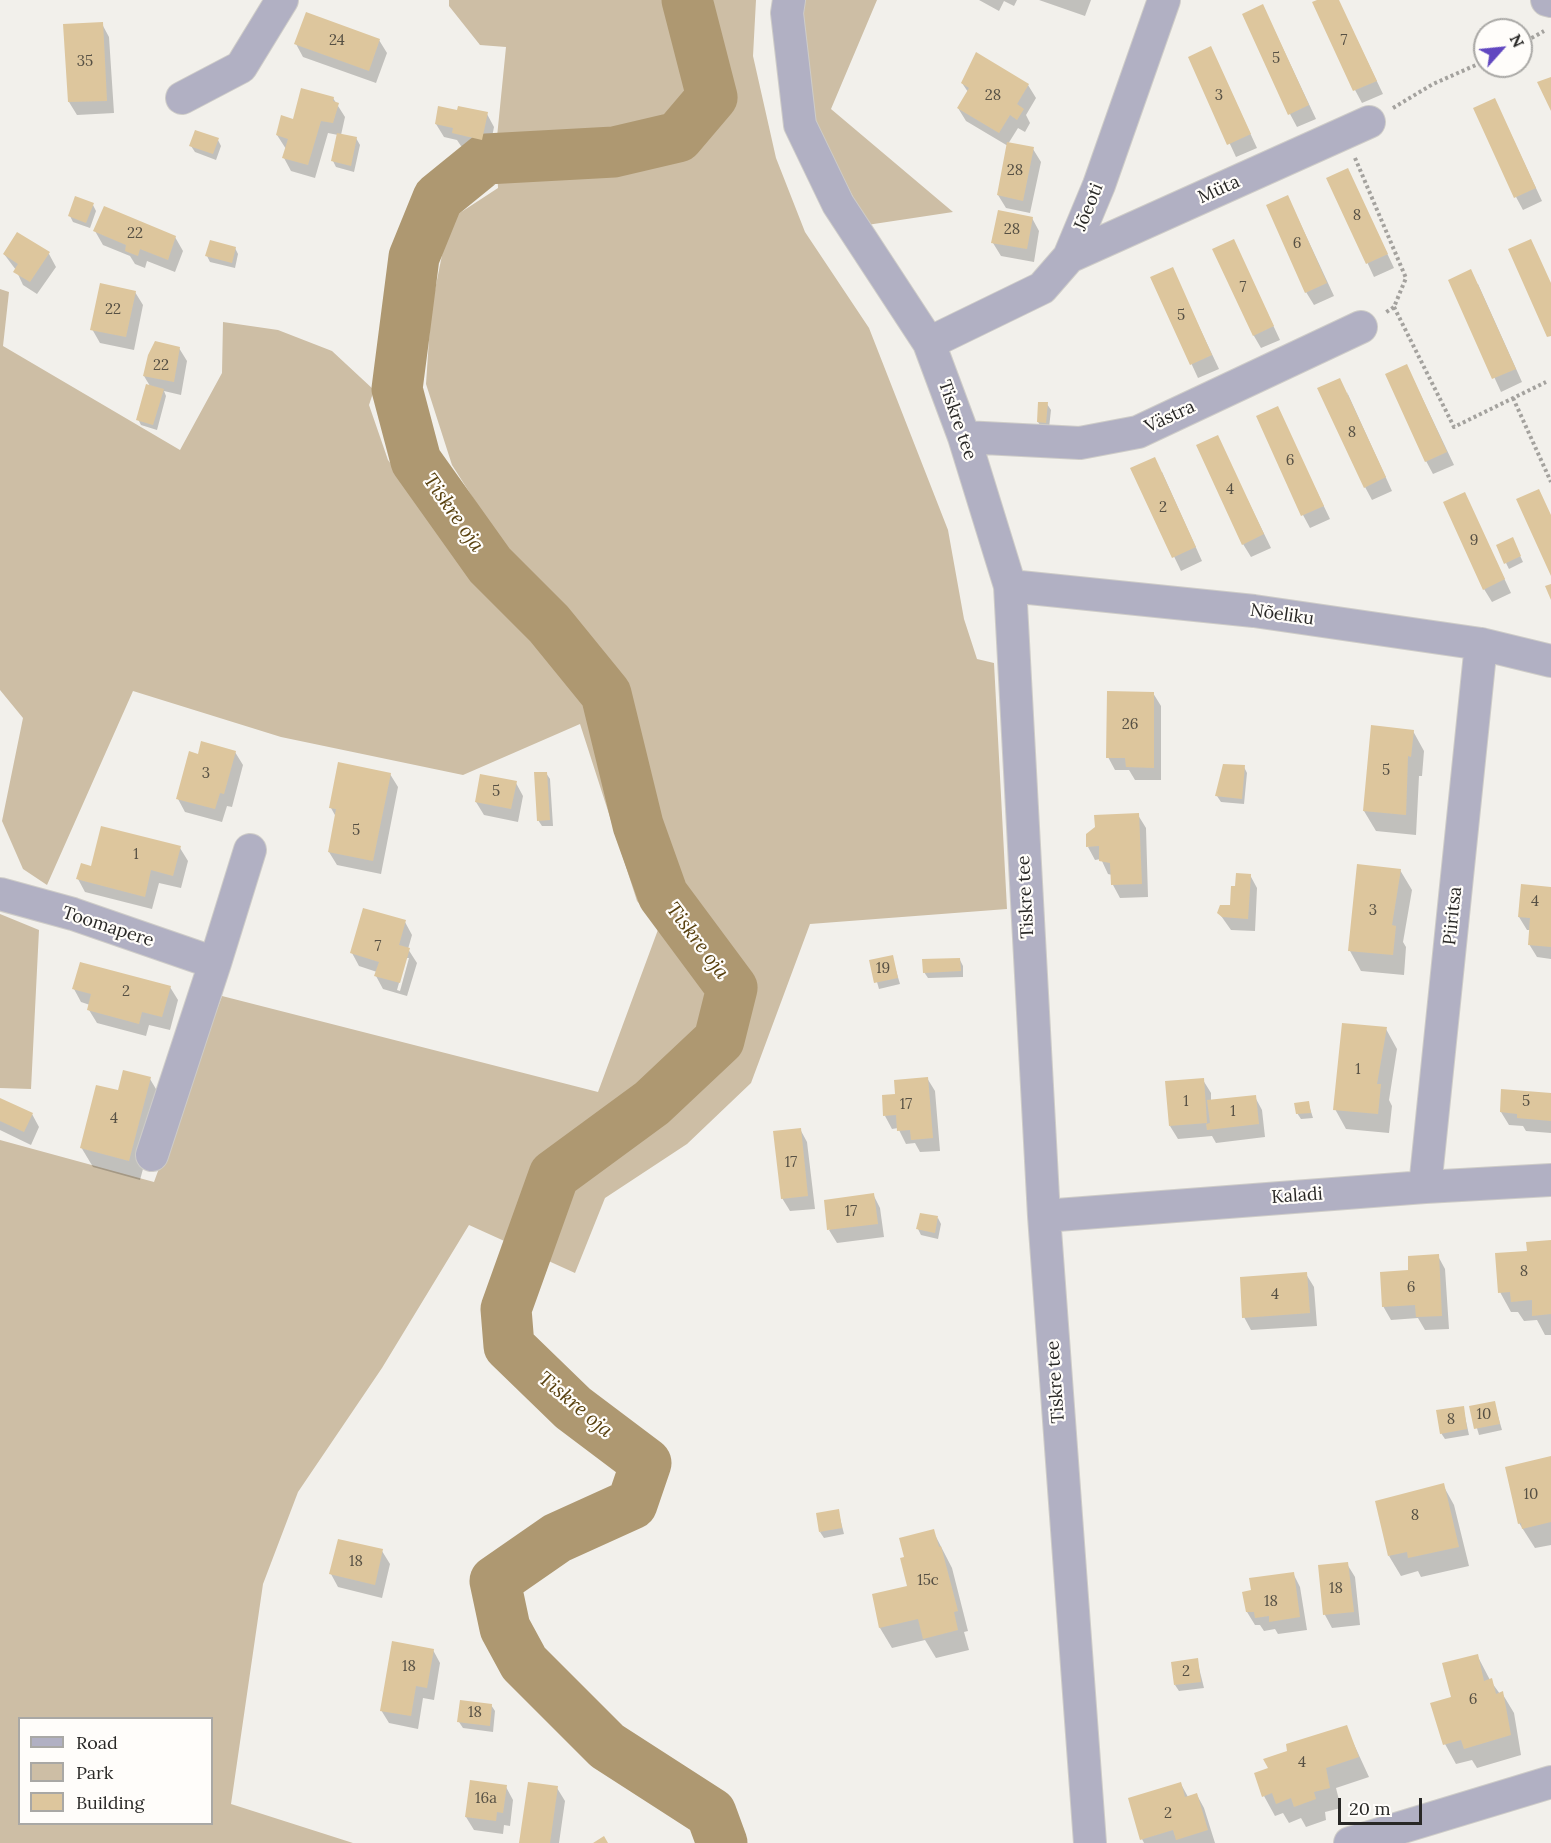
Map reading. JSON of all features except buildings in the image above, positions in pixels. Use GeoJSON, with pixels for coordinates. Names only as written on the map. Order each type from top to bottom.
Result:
{"type":"FeatureCollection","features":[{"type":"Feature","properties":{"kind":"street"},"geometry":{"type":"LineString","coordinates":[[182,98],[241,67],[282,0]]}},
{"type":"Feature","properties":{"kind":"street","name":"Tiskre tee"},"geometry":{"type":"LineString","coordinates":[[789,0],[787,13],[800,125],[838,204],[929,343],[964,437],[1010,586],[1044,1216],[1090,1843]]}},
{"type":"Feature","properties":{"kind":"street","name":"Jõeoti"},"geometry":{"type":"LineString","coordinates":[[929,343],[1042,288],[1069,258],[1099,185],[1164,0]]}},
{"type":"Feature","properties":{"kind":"street","name":"Müta"},"geometry":{"type":"LineString","coordinates":[[1069,258],[1357,127]]}},
{"type":"Feature","properties":{"kind":"street","name":"Västra"},"geometry":{"type":"LineString","coordinates":[[964,437],[1080,443],[1138,432],[1361,327]]}},
{"type":"Feature","properties":{"kind":"street","name":"Nõeliku"},"geometry":{"type":"LineString","coordinates":[[1010,586],[1254,610],[1481,644],[1551,661]]}},
{"type":"Feature","properties":{"kind":"street","name":"Piiritsa"},"geometry":{"type":"LineString","coordinates":[[1425,1187],[1481,644]]}},
{"type":"Feature","properties":{"kind":"street"},"geometry":{"type":"LineString","coordinates":[[152,1155],[250,850]]}},
{"type":"Feature","properties":{"kind":"street","name":"Toomapere"},"geometry":{"type":"LineString","coordinates":[[0,894],[73,914],[215,963]]}},
{"type":"Feature","properties":{"kind":"street","name":"Kaladi"},"geometry":{"type":"LineString","coordinates":[[1044,1216],[1425,1187],[1551,1180]]}},
{"type":"Feature","properties":{"kind":"street"},"geometry":{"type":"LineString","coordinates":[[1350,1843],[1551,1782]]}},
{"type":"Feature","properties":{"kind":"path"},"geometry":{"type":"LineString","coordinates":[[1533,37],[1551,27]]}},
{"type":"Feature","properties":{"kind":"path"},"geometry":{"type":"LineString","coordinates":[[1361,327],[1394,307],[1406,278],[1357,127],[1433,84],[1473,66]]}},
{"type":"Feature","properties":{"kind":"path"},"geometry":{"type":"LineString","coordinates":[[1394,307],[1454,427],[1546,382]]}},
{"type":"Feature","properties":{"kind":"path"},"geometry":{"type":"LineString","coordinates":[[1513,398],[1551,482]]}},
{"type":"Feature","properties":{"kind":"green space"},"geometry":{"type":"Polygon","coordinates":[[[449,0],[756,0],[753,56],[776,158],[805,232],[869,328],[948,530],[964,619],[977,659],[994,663],[1007,909],[810,924],[751,1083],[687,1144],[605,1198],[575,1273],[469,1225],[382,1368],[298,1492],[263,1584],[231,1804],[353,1843],[0,1843],[0,1140],[154,1182],[222,996],[598,1092],[659,927],[637,901],[580,724],[463,775],[281,737],[133,691],[47,885],[23,869],[2,821],[23,718],[0,690],[0,289],[9,292],[3,346],[180,450],[222,373],[223,322],[278,330],[332,351],[374,390],[369,405],[388,460],[443,532],[498,537],[452,465],[426,384],[431,310],[449,220],[498,188],[496,147],[506,47],[480,45],[449,6],[449,0]]]}},
{"type":"Feature","properties":{"kind":"green space"},"geometry":{"type":"Polygon","coordinates":[[[800,0],[877,0],[831,109],[953,212],[867,225],[814,119],[800,0]]]}},
{"type":"Feature","properties":{"kind":"green space"},"geometry":{"type":"Polygon","coordinates":[[[0,914],[39,930],[31,1089],[0,1088],[0,914]]]}},
{"type":"Feature","properties":{"kind":"waterway","name":"Tiskre oja"},"geometry":{"type":"LineString","coordinates":[[687,0],[712,97],[678,137],[614,152],[486,159],[438,198],[414,257],[397,389],[416,461],[490,565],[549,624],[606,694],[638,825],[663,895],[732,988],[719,1040],[652,1103],[554,1175],[506,1309],[509,1346],[573,1408],[646,1463],[632,1504],[557,1538],[495,1581],[505,1628],[524,1663],[607,1746],[711,1813],[722,1843]]}}]}
